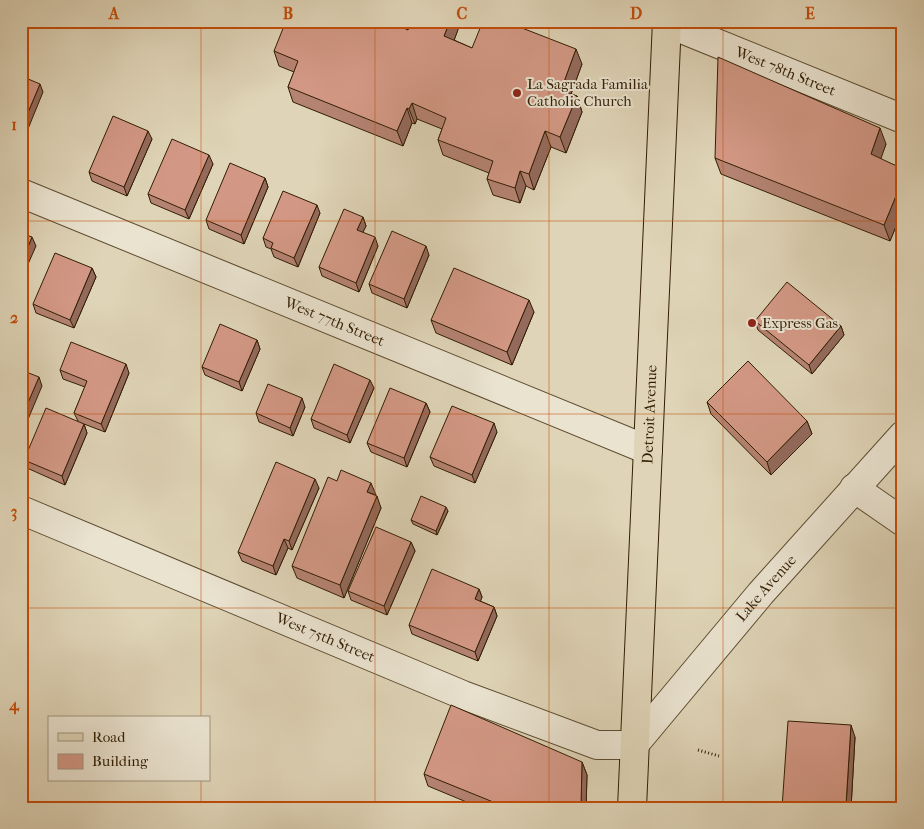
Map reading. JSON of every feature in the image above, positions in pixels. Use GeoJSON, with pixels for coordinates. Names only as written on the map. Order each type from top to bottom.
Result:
{"type":"FeatureCollection","features":[{"type":"Feature","properties":{"kind":"main road","name":"Detroit Avenue"},"geometry":{"type":"LineString","coordinates":[[632,808],[667,22]]}},
{"type":"Feature","properties":{"kind":"street","name":"West 78th Street"},"geometry":{"type":"LineString","coordinates":[[667,22],[903,119]]}},
{"type":"Feature","properties":{"kind":"street","name":"West 77th Street"},"geometry":{"type":"LineString","coordinates":[[21,192],[648,450]]}},
{"type":"Feature","properties":{"kind":"street","name":"Lake Avenue"},"geometry":{"type":"LineString","coordinates":[[634,745],[761,593],[903,435]]}},
{"type":"Feature","properties":{"kind":"street"},"geometry":{"type":"LineString","coordinates":[[854,488],[896,519],[903,522]]}},
{"type":"Feature","properties":{"kind":"street","name":"West 75th Street"},"geometry":{"type":"LineString","coordinates":[[21,510],[463,695],[597,744],[634,745]]}},
{"type":"Feature","properties":{"kind":"path"},"geometry":{"type":"LineString","coordinates":[[698,750],[719,756]]}},
{"type":"Feature","properties":{"kind":"building"},"geometry":{"type":"Polygon","coordinates":[[[286,21],[388,21],[408,30],[412,21],[450,21],[444,36],[472,48],[483,21],[504,21],[576,49],[561,90],[577,96],[560,137],[545,131],[529,174],[520,171],[515,188],[487,179],[493,161],[438,140],[446,118],[412,103],[409,109],[407,108],[397,131],[288,87],[298,61],[274,51],[286,21]]]}},
{"type":"Feature","properties":{"kind":"building"},"geometry":{"type":"Polygon","coordinates":[[[718,57],[880,128],[871,154],[903,169],[903,179],[884,225],[715,158],[718,57]]]}},
{"type":"Feature","properties":{"kind":"building"},"geometry":{"type":"Polygon","coordinates":[[[21,76],[40,84],[21,129],[21,76]]]}},
{"type":"Feature","properties":{"kind":"building"},"geometry":{"type":"Polygon","coordinates":[[[113,116],[148,131],[124,187],[89,172],[113,116]]]}},
{"type":"Feature","properties":{"kind":"building"},"geometry":{"type":"Polygon","coordinates":[[[172,139],[209,155],[185,210],[148,194],[172,139]]]}},
{"type":"Feature","properties":{"kind":"building"},"geometry":{"type":"Polygon","coordinates":[[[230,163],[265,178],[241,235],[206,220],[230,163]]]}},
{"type":"Feature","properties":{"kind":"building"},"geometry":{"type":"Polygon","coordinates":[[[283,191],[317,205],[294,258],[271,248],[273,243],[263,238],[283,191]]]}},
{"type":"Feature","properties":{"kind":"building"},"geometry":{"type":"Polygon","coordinates":[[[344,209],[363,217],[357,230],[375,237],[356,283],[319,267],[344,209]]]}},
{"type":"Feature","properties":{"kind":"building"},"geometry":{"type":"Polygon","coordinates":[[[392,231],[426,246],[404,299],[369,284],[392,231]]]}},
{"type":"Feature","properties":{"kind":"building"},"geometry":{"type":"Polygon","coordinates":[[[21,233],[32,237],[21,264],[21,233]]]}},
{"type":"Feature","properties":{"kind":"building"},"geometry":{"type":"Polygon","coordinates":[[[55,253],[92,268],[70,320],[33,304],[55,253]]]}},
{"type":"Feature","properties":{"kind":"building"},"geometry":{"type":"Polygon","coordinates":[[[454,268],[529,300],[507,352],[431,320],[454,268]]]}},
{"type":"Feature","properties":{"kind":"building"},"geometry":{"type":"Polygon","coordinates":[[[787,282],[841,326],[809,365],[755,321],[787,282]]]}},
{"type":"Feature","properties":{"kind":"building"},"geometry":{"type":"Polygon","coordinates":[[[220,324],[257,340],[239,382],[202,367],[220,324]]]}},
{"type":"Feature","properties":{"kind":"building"},"geometry":{"type":"Polygon","coordinates":[[[71,342],[126,364],[101,424],[74,413],[87,381],[60,370],[71,342]]]}},
{"type":"Feature","properties":{"kind":"building"},"geometry":{"type":"Polygon","coordinates":[[[748,361],[807,421],[767,462],[707,402],[748,361]]]}},
{"type":"Feature","properties":{"kind":"building"},"geometry":{"type":"Polygon","coordinates":[[[334,364],[370,380],[347,435],[311,419],[334,364]]]}},
{"type":"Feature","properties":{"kind":"building"},"geometry":{"type":"Polygon","coordinates":[[[21,370],[39,377],[21,419],[21,370]]]}},
{"type":"Feature","properties":{"kind":"building"},"geometry":{"type":"Polygon","coordinates":[[[268,384],[302,398],[290,428],[256,413],[268,384]]]}},
{"type":"Feature","properties":{"kind":"building"},"geometry":{"type":"Polygon","coordinates":[[[390,388],[426,403],[404,458],[367,443],[390,388]]]}},
{"type":"Feature","properties":{"kind":"building"},"geometry":{"type":"Polygon","coordinates":[[[452,406],[494,423],[472,475],[430,457],[452,406]]]}},
{"type":"Feature","properties":{"kind":"building"},"geometry":{"type":"Polygon","coordinates":[[[46,408],[84,424],[62,476],[24,460],[46,408]]]}},
{"type":"Feature","properties":{"kind":"building"},"geometry":{"type":"Polygon","coordinates":[[[276,462],[315,479],[289,541],[284,539],[273,566],[238,552],[276,462]]]}},
{"type":"Feature","properties":{"kind":"building"},"geometry":{"type":"Polygon","coordinates":[[[341,470],[371,483],[367,492],[377,496],[340,585],[292,566],[328,477],[337,481],[341,470]]]}},
{"type":"Feature","properties":{"kind":"building"},"geometry":{"type":"Polygon","coordinates":[[[421,496],[446,507],[436,531],[411,520],[421,496]]]}},
{"type":"Feature","properties":{"kind":"building"},"geometry":{"type":"Polygon","coordinates":[[[376,527],[411,542],[384,606],[348,591],[376,527]]]}},
{"type":"Feature","properties":{"kind":"building"},"geometry":{"type":"Polygon","coordinates":[[[432,569],[479,589],[475,599],[494,607],[475,652],[409,625],[432,569]]]}},
{"type":"Feature","properties":{"kind":"building"},"geometry":{"type":"Polygon","coordinates":[[[451,705],[582,762],[581,808],[508,808],[424,774],[451,705]]]}},
{"type":"Feature","properties":{"kind":"building"},"geometry":{"type":"Polygon","coordinates":[[[788,721],[851,725],[846,805],[836,804],[836,808],[782,808],[788,721]]]}},
{"type":"Feature","properties":{"kind":"place","name":"La Sagrada Familia Catholic Church"},"geometry":{"type":"Point","coordinates":[517,93]}},
{"type":"Feature","properties":{"kind":"place","name":"Express Gas"},"geometry":{"type":"Point","coordinates":[752,323]}}]}
